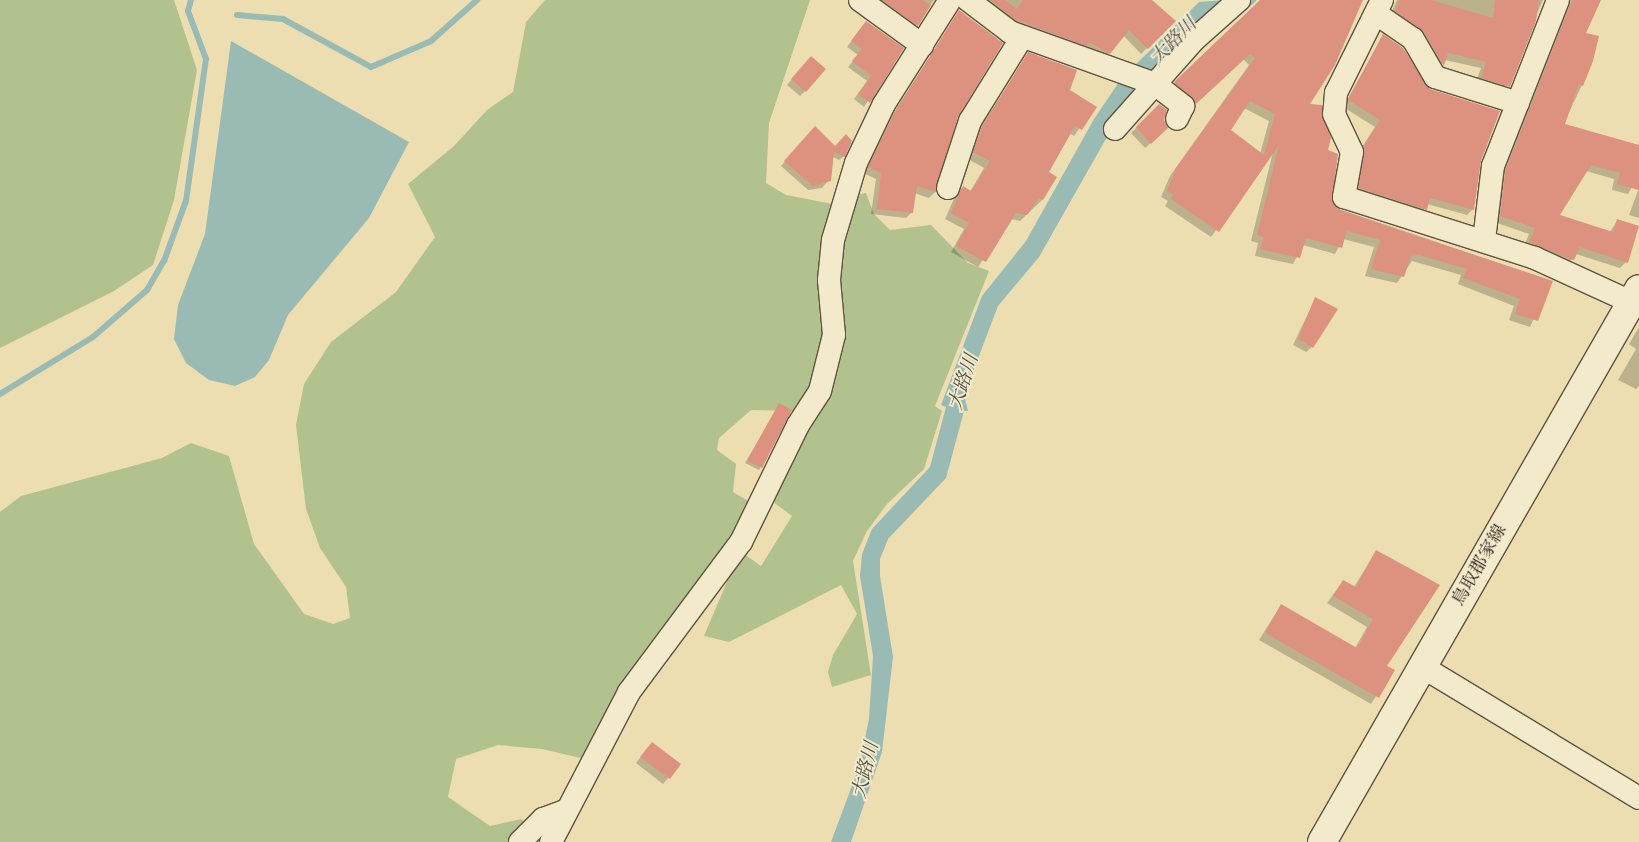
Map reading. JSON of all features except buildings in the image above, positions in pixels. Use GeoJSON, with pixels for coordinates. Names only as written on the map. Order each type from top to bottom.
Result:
{"type":"FeatureCollection","features":[{"type":"Feature","properties":{"kind":"main road","name":"鳥取郡家線"},"geometry":{"type":"LineString","coordinates":[[1322,842],[1635,295]]}},
{"type":"Feature","properties":{"kind":"street"},"geometry":{"type":"LineString","coordinates":[[860,0],[922,45]]}},
{"type":"Feature","properties":{"kind":"street"},"geometry":{"type":"LineString","coordinates":[[551,842],[565,811],[628,692],[741,542],[798,424],[820,391],[834,334],[829,280],[835,231],[856,163],[884,104],[950,0]]}},
{"type":"Feature","properties":{"kind":"street"},"geometry":{"type":"LineString","coordinates":[[968,0],[1022,37],[1155,84],[1183,106],[1177,119]]}},
{"type":"Feature","properties":{"kind":"street"},"geometry":{"type":"LineString","coordinates":[[1115,128],[1194,39],[1240,0]]}},
{"type":"Feature","properties":{"kind":"street"},"geometry":{"type":"LineString","coordinates":[[1484,240],[1493,166],[1558,0]]}},
{"type":"Feature","properties":{"kind":"street"},"geometry":{"type":"LineString","coordinates":[[1518,103],[1435,77],[1414,39],[1380,8],[1336,93],[1334,114],[1352,152],[1344,197],[1484,240],[1635,295]]}},
{"type":"Feature","properties":{"kind":"street"},"geometry":{"type":"LineString","coordinates":[[948,188],[970,121],[1022,37]]}},
{"type":"Feature","properties":{"kind":"street"},"geometry":{"type":"LineString","coordinates":[[1421,666],[1639,798]]}},
{"type":"Feature","properties":{"kind":"street"},"geometry":{"type":"LineString","coordinates":[[520,842],[543,819],[565,811]]}},
{"type":"Feature","properties":{"kind":"green space"},"geometry":{"type":"Polygon","coordinates":[[[0,0],[174,0],[197,70],[174,200],[153,265],[114,291],[0,348],[0,0]]]}},
{"type":"Feature","properties":{"kind":"green space"},"geometry":{"type":"Polygon","coordinates":[[[545,0],[810,0],[769,123],[766,183],[786,195],[838,205],[830,329],[801,411],[751,410],[719,438],[717,450],[736,464],[733,492],[755,505],[585,759],[542,749],[498,745],[456,759],[448,797],[490,826],[521,819],[529,826],[514,842],[0,842],[0,512],[21,496],[162,458],[191,443],[229,456],[254,544],[304,614],[333,624],[350,618],[346,587],[320,548],[306,509],[296,425],[304,384],[331,342],[396,292],[435,237],[408,184],[454,146],[487,110],[513,92],[526,22],[545,0]]]}},
{"type":"Feature","properties":{"kind":"green space"},"geometry":{"type":"Polygon","coordinates":[[[866,193],[874,214],[890,230],[931,225],[968,263],[989,271],[935,406],[942,411],[924,469],[887,504],[867,531],[853,561],[871,675],[832,687],[828,672],[833,655],[857,614],[841,585],[729,642],[704,636],[740,551],[761,566],[792,516],[768,498],[801,430],[835,303],[849,196],[866,193]]]}},
{"type":"Feature","properties":{"kind":"water","name":"大路川"},"geometry":{"type":"Polygon","coordinates":[[[1225,0],[1115,123],[1039,257],[998,306],[964,395],[968,411],[964,411],[946,478],[888,539],[880,559],[880,576],[893,657],[882,752],[851,842],[831,842],[859,767],[869,719],[873,656],[860,576],[862,554],[872,529],[930,467],[946,407],[941,405],[982,296],[1026,241],[1094,119],[1121,79],[1199,2],[1225,0]]]}},
{"type":"Feature","properties":{"kind":"water"},"geometry":{"type":"Polygon","coordinates":[[[231,41],[409,142],[369,218],[288,315],[269,360],[255,377],[235,386],[209,380],[186,363],[174,339],[178,305],[205,234],[231,41]]]}},
{"type":"Feature","properties":{"kind":"waterway"},"geometry":{"type":"LineString","coordinates":[[0,394],[93,337],[147,290],[164,261],[186,201],[206,59],[188,11],[191,0]]}},
{"type":"Feature","properties":{"kind":"waterway"},"geometry":{"type":"LineString","coordinates":[[237,15],[283,19],[371,67],[431,41],[477,0]]}},
{"type":"Feature","properties":{"kind":"waterway"},"geometry":{"type":"LineString","coordinates":[[1243,8],[1253,0]]}}]}
